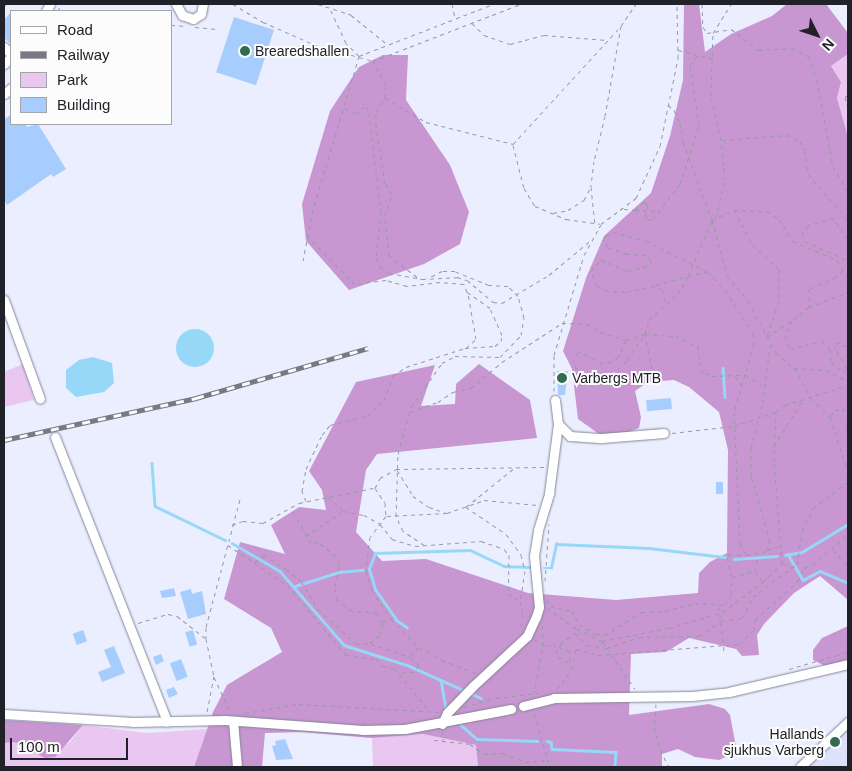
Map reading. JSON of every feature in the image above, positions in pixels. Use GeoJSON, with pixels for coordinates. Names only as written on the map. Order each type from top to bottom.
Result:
{"type":"FeatureCollection","features":[{"type":"Feature","properties":{"kind":"street"},"geometry":{"type":"LineString","coordinates":[[176,4],[182,15],[193,19],[201,14],[203,4]]}},
{"type":"Feature","properties":{"kind":"street"},"geometry":{"type":"LineString","coordinates":[[4,300],[40,399]]}},
{"type":"Feature","properties":{"kind":"street"},"geometry":{"type":"LineString","coordinates":[[442,724],[447,713],[527,636],[539,606],[534,556],[546,505],[558,424],[555,400]]}},
{"type":"Feature","properties":{"kind":"street"},"geometry":{"type":"LineString","coordinates":[[558,424],[565,432],[580,438],[664,433]]}},
{"type":"Feature","properties":{"kind":"street"},"geometry":{"type":"LineString","coordinates":[[55,437],[167,722]]}},
{"type":"Feature","properties":{"kind":"street"},"geometry":{"type":"LineString","coordinates":[[528,704],[554,698],[657,696],[729,692],[848,664]]}},
{"type":"Feature","properties":{"kind":"street"},"geometry":{"type":"LineString","coordinates":[[4,714],[167,722],[233,720],[363,730],[405,729],[442,724],[511,709]]}},
{"type":"Feature","properties":{"kind":"street"},"geometry":{"type":"LineString","coordinates":[[233,720],[238,767]]}},
{"type":"Feature","properties":{"kind":"street"},"geometry":{"type":"LineString","coordinates":[[800,767],[848,722]]}},
{"type":"Feature","properties":{"kind":"path"},"geometry":{"type":"LineString","coordinates":[[233,4],[263,22],[313,44],[373,61],[520,4]]}},
{"type":"Feature","properties":{"kind":"path"},"geometry":{"type":"LineString","coordinates":[[318,4],[352,15],[387,44]]}},
{"type":"Feature","properties":{"kind":"path"},"geometry":{"type":"LineString","coordinates":[[452,4],[455,19]]}},
{"type":"Feature","properties":{"kind":"path"},"geometry":{"type":"LineString","coordinates":[[359,56],[493,4]]}},
{"type":"Feature","properties":{"kind":"path"},"geometry":{"type":"LineString","coordinates":[[513,144],[621,26],[636,4]]}},
{"type":"Feature","properties":{"kind":"path"},"geometry":{"type":"LineString","coordinates":[[555,400],[552,371],[562,323],[591,240],[601,224],[636,198],[657,156],[678,50],[676,4]]}},
{"type":"Feature","properties":{"kind":"path"},"geometry":{"type":"LineString","coordinates":[[702,4],[704,29],[713,33],[731,29],[759,50],[792,48],[808,56],[817,80],[833,167],[848,192]]}},
{"type":"Feature","properties":{"kind":"path"},"geometry":{"type":"LineString","coordinates":[[716,218],[725,180],[722,140],[711,95],[714,59],[713,33],[731,4]]}},
{"type":"Feature","properties":{"kind":"path"},"geometry":{"type":"LineString","coordinates":[[330,8],[346,43],[359,56]]}},
{"type":"Feature","properties":{"kind":"path"},"geometry":{"type":"LineString","coordinates":[[471,23],[484,36],[510,44],[544,35],[608,40]]}},
{"type":"Feature","properties":{"kind":"path"},"geometry":{"type":"LineString","coordinates":[[595,224],[591,187],[621,26]]}},
{"type":"Feature","properties":{"kind":"path"},"geometry":{"type":"LineString","coordinates":[[678,50],[714,59]]}},
{"type":"Feature","properties":{"kind":"path"},"geometry":{"type":"LineString","coordinates":[[635,210],[644,202],[648,206],[646,211],[648,220],[653,219],[657,211],[667,204],[680,184],[687,155],[699,125],[690,65],[698,55]]}},
{"type":"Feature","properties":{"kind":"path"},"geometry":{"type":"LineString","coordinates":[[303,261],[307,236],[359,56]]}},
{"type":"Feature","properties":{"kind":"path"},"geometry":{"type":"LineString","coordinates":[[373,61],[386,85],[385,98],[376,112],[376,126],[385,183],[392,194],[384,216],[389,255],[418,278]]}},
{"type":"Feature","properties":{"kind":"path"},"geometry":{"type":"LineString","coordinates":[[848,95],[845,97],[848,108]]}},
{"type":"Feature","properties":{"kind":"path"},"geometry":{"type":"LineString","coordinates":[[385,98],[426,122],[513,144]]}},
{"type":"Feature","properties":{"kind":"path"},"geometry":{"type":"LineString","coordinates":[[667,105],[677,114],[687,155],[712,220],[727,275],[748,301],[770,345],[780,359],[794,368],[811,398],[830,417],[848,472]]}},
{"type":"Feature","properties":{"kind":"path"},"geometry":{"type":"LineString","coordinates":[[345,108],[357,114],[361,108],[367,108],[369,113],[381,212],[376,258],[380,267],[389,273],[418,278],[457,277],[467,280],[493,302],[502,303],[518,296],[550,275],[591,240]]}},
{"type":"Feature","properties":{"kind":"path"},"geometry":{"type":"LineString","coordinates":[[722,140],[787,135],[800,141],[806,151],[808,174],[848,221]]}},
{"type":"Feature","properties":{"kind":"path"},"geometry":{"type":"LineString","coordinates":[[513,144],[524,188],[535,206],[552,213],[601,224]]}},
{"type":"Feature","properties":{"kind":"path"},"geometry":{"type":"LineString","coordinates":[[552,213],[568,210],[584,200],[591,187]]}},
{"type":"Feature","properties":{"kind":"path"},"geometry":{"type":"LineString","coordinates":[[623,209],[657,211]]}},
{"type":"Feature","properties":{"kind":"path"},"geometry":{"type":"LineString","coordinates":[[734,210],[753,246],[779,270],[779,301],[766,337]]}},
{"type":"Feature","properties":{"kind":"path"},"geometry":{"type":"LineString","coordinates":[[626,340],[618,357],[611,362],[602,363],[579,352],[573,358],[575,367],[590,380],[607,381],[616,375],[645,334],[649,320],[665,302],[678,294],[694,263],[712,220],[734,210],[767,211],[779,219],[793,241],[837,260],[843,270]]}},
{"type":"Feature","properties":{"kind":"path"},"geometry":{"type":"LineString","coordinates":[[848,239],[833,218],[808,225],[802,234],[805,241],[848,262]]}},
{"type":"Feature","properties":{"kind":"path"},"geometry":{"type":"LineString","coordinates":[[708,272],[625,292],[608,291],[597,286],[591,271],[601,260],[628,271],[650,266],[651,261],[646,255],[627,254],[608,247],[603,240],[613,232],[646,241],[694,263],[708,272],[725,290],[753,333],[754,344],[734,412],[740,542],[746,555]]}},
{"type":"Feature","properties":{"kind":"path"},"geometry":{"type":"LineString","coordinates":[[307,236],[355,284],[386,280],[406,286],[454,281],[464,284],[468,292],[476,339],[465,348]]}},
{"type":"Feature","properties":{"kind":"path"},"geometry":{"type":"LineString","coordinates":[[809,307],[809,289],[836,277],[843,270],[848,270]]}},
{"type":"Feature","properties":{"kind":"path"},"geometry":{"type":"LineString","coordinates":[[425,545],[403,531],[396,516],[396,469],[400,439],[409,412],[442,363],[455,356],[500,357],[510,349],[520,335],[524,318],[518,296],[508,286],[488,285],[455,271],[442,271],[428,278]]}},
{"type":"Feature","properties":{"kind":"path"},"geometry":{"type":"LineString","coordinates":[[654,286],[662,290],[665,302]]}},
{"type":"Feature","properties":{"kind":"path"},"geometry":{"type":"LineString","coordinates":[[306,501],[302,491],[306,469],[322,435],[330,426],[367,416],[384,400],[393,376],[406,368],[465,348],[495,346],[501,341],[502,335],[490,308],[468,292]]}},
{"type":"Feature","properties":{"kind":"path"},"geometry":{"type":"LineString","coordinates":[[766,337],[792,321],[809,307],[848,292]]}},
{"type":"Feature","properties":{"kind":"path"},"geometry":{"type":"LineString","coordinates":[[792,321],[785,336],[790,349],[822,340],[830,348],[831,362],[838,371],[844,372],[847,368],[834,349],[836,342],[848,346]]}},
{"type":"Feature","properties":{"kind":"path"},"geometry":{"type":"LineString","coordinates":[[409,412],[438,402],[453,392],[471,388],[502,362],[562,323],[587,324],[600,332],[626,340],[645,334],[690,341],[698,347],[701,369],[705,373],[727,376],[746,375],[764,386]]}},
{"type":"Feature","properties":{"kind":"path"},"geometry":{"type":"LineString","coordinates":[[645,334],[654,379]]}},
{"type":"Feature","properties":{"kind":"path"},"geometry":{"type":"LineString","coordinates":[[767,551],[768,531],[761,516],[751,475],[751,448],[759,418],[770,345]]}},
{"type":"Feature","properties":{"kind":"path"},"geometry":{"type":"LineString","coordinates":[[794,368],[826,370],[848,381]]}},
{"type":"Feature","properties":{"kind":"path"},"geometry":{"type":"LineString","coordinates":[[735,376],[742,386]]}},
{"type":"Feature","properties":{"kind":"path"},"geometry":{"type":"LineString","coordinates":[[664,433],[734,426],[848,385]]}},
{"type":"Feature","properties":{"kind":"path"},"geometry":{"type":"LineString","coordinates":[[774,446],[803,400]]}},
{"type":"Feature","properties":{"kind":"path"},"geometry":{"type":"LineString","coordinates":[[830,417],[835,410],[842,410],[848,418]]}},
{"type":"Feature","properties":{"kind":"path"},"geometry":{"type":"LineString","coordinates":[[776,411],[774,446],[782,563]]}},
{"type":"Feature","properties":{"kind":"path"},"geometry":{"type":"LineString","coordinates":[[848,422],[846,426],[848,436]]}},
{"type":"Feature","properties":{"kind":"path"},"geometry":{"type":"LineString","coordinates":[[375,488],[380,478],[396,469],[552,467]]}},
{"type":"Feature","properties":{"kind":"path"},"geometry":{"type":"LineString","coordinates":[[396,469],[413,496],[429,508],[447,513]]}},
{"type":"Feature","properties":{"kind":"path"},"geometry":{"type":"LineString","coordinates":[[466,507],[513,469]]}},
{"type":"Feature","properties":{"kind":"path"},"geometry":{"type":"LineString","coordinates":[[466,507],[506,534],[523,564],[525,570],[520,601],[523,615],[521,628],[527,636],[543,645],[554,643],[558,658],[566,662],[570,660],[570,651],[560,648],[560,644],[569,634],[580,634],[594,648],[607,648],[639,637],[699,636],[721,621],[742,618],[753,597],[797,564],[798,549],[806,519],[813,508],[848,482]]}},
{"type":"Feature","properties":{"kind":"path"},"geometry":{"type":"LineString","coordinates":[[232,525],[243,521],[264,523],[306,501],[375,488]]}},
{"type":"Feature","properties":{"kind":"path"},"geometry":{"type":"LineString","coordinates":[[375,488],[385,503],[386,516],[370,537],[366,571],[372,590],[384,611],[419,647],[442,660],[485,676]]}},
{"type":"Feature","properties":{"kind":"path"},"geometry":{"type":"LineString","coordinates":[[328,497],[343,512],[364,515],[380,524],[392,539],[425,545],[481,541],[504,549],[509,556],[507,569],[508,594],[520,601]]}},
{"type":"Feature","properties":{"kind":"path"},"geometry":{"type":"LineString","coordinates":[[240,500],[206,627],[206,638],[214,676],[233,720],[251,711],[300,704],[348,709],[428,709],[447,713],[496,698],[541,692]]}},
{"type":"Feature","properties":{"kind":"path"},"geometry":{"type":"LineString","coordinates":[[386,516],[447,513],[484,500],[546,505]]}},
{"type":"Feature","properties":{"kind":"path"},"geometry":{"type":"LineString","coordinates":[[290,509],[311,543],[318,542],[336,556],[339,565],[335,586],[337,600],[352,611],[378,613],[384,611]]}},
{"type":"Feature","properties":{"kind":"path"},"geometry":{"type":"LineString","coordinates":[[306,536],[343,512]]}},
{"type":"Feature","properties":{"kind":"path"},"geometry":{"type":"LineString","coordinates":[[797,564],[804,568],[813,565],[833,550],[848,534]]}},
{"type":"Feature","properties":{"kind":"path"},"geometry":{"type":"LineString","coordinates":[[228,545],[287,585],[346,655],[376,659],[383,666],[391,666],[428,709]]}},
{"type":"Feature","properties":{"kind":"path"},"geometry":{"type":"LineString","coordinates":[[546,593],[550,606],[572,611],[579,625],[596,634],[613,631],[642,612],[665,611],[694,603],[719,605],[730,601],[732,577],[727,557],[729,554],[758,555],[780,546]]}},
{"type":"Feature","properties":{"kind":"path"},"geometry":{"type":"LineString","coordinates":[[833,550],[848,566]]}},
{"type":"Feature","properties":{"kind":"path"},"geometry":{"type":"LineString","coordinates":[[755,571],[758,555]]}},
{"type":"Feature","properties":{"kind":"path"},"geometry":{"type":"LineString","coordinates":[[255,562],[260,556],[270,557],[301,581],[318,609],[349,640],[356,644],[370,643],[410,657],[418,665],[414,672],[398,673]]}},
{"type":"Feature","properties":{"kind":"path"},"geometry":{"type":"LineString","coordinates":[[782,563],[792,567]]}},
{"type":"Feature","properties":{"kind":"path"},"geometry":{"type":"LineString","coordinates":[[602,641],[720,614],[763,582],[782,563]]}},
{"type":"Feature","properties":{"kind":"path"},"geometry":{"type":"LineString","coordinates":[[545,564],[545,586]]}},
{"type":"Feature","properties":{"kind":"path"},"geometry":{"type":"LineString","coordinates":[[553,690],[564,683],[572,670],[576,649],[598,655],[739,644],[748,638],[755,620],[798,581],[803,574],[804,568]]}},
{"type":"Feature","properties":{"kind":"path"},"geometry":{"type":"LineString","coordinates":[[732,577],[755,571]]}},
{"type":"Feature","properties":{"kind":"path"},"geometry":{"type":"LineString","coordinates":[[755,571],[763,582]]}},
{"type":"Feature","properties":{"kind":"path"},"geometry":{"type":"LineString","coordinates":[[719,605],[724,651]]}},
{"type":"Feature","properties":{"kind":"path"},"geometry":{"type":"LineString","coordinates":[[550,767],[528,704],[534,693],[543,645],[544,631],[539,606],[548,608],[577,629],[602,641],[639,696]]}},
{"type":"Feature","properties":{"kind":"path"},"geometry":{"type":"LineString","coordinates":[[370,643],[380,635],[383,622],[378,613]]}},
{"type":"Feature","properties":{"kind":"path"},"geometry":{"type":"LineString","coordinates":[[130,626],[168,614],[177,616],[206,638]]}},
{"type":"Feature","properties":{"kind":"path"},"geometry":{"type":"LineString","coordinates":[[383,622],[391,620]]}},
{"type":"Feature","properties":{"kind":"path"},"geometry":{"type":"LineString","coordinates":[[410,657],[419,647]]}},
{"type":"Feature","properties":{"kind":"path"},"geometry":{"type":"LineString","coordinates":[[203,721],[214,676]]}},
{"type":"Feature","properties":{"kind":"path"},"geometry":{"type":"LineString","coordinates":[[657,696],[654,727],[660,750],[669,767]]}},
{"type":"Feature","properties":{"kind":"path"},"geometry":{"type":"LineString","coordinates":[[434,740],[470,744],[484,754],[503,753],[525,762],[547,760]]}},
{"type":"Feature","properties":{"kind":"shaded area"},"geometry":{"type":"Polygon","coordinates":[[[684,4],[699,4],[705,52],[731,34],[772,16],[787,4],[826,4],[848,33],[848,54],[831,66],[841,82],[837,98],[848,137],[848,600],[820,576],[794,593],[764,624],[757,635],[759,655],[742,656],[736,649],[689,638],[666,652],[631,654],[629,715],[709,704],[725,709],[730,715],[737,752],[719,760],[695,757],[678,749],[662,754],[662,767],[478,767],[476,745],[423,734],[372,738],[302,732],[265,733],[262,767],[194,767],[213,712],[227,685],[282,652],[271,628],[224,599],[240,542],[285,554],[271,525],[299,507],[326,510],[322,490],[309,471],[356,382],[435,365],[421,406],[455,404],[456,384],[479,364],[530,400],[537,438],[377,454],[366,470],[356,532],[382,561],[426,559],[528,593],[616,600],[698,593],[699,573],[710,562],[727,553],[728,450],[719,412],[689,387],[674,380],[648,382],[635,391],[641,417],[639,428],[626,433],[599,434],[578,419],[572,369],[563,351],[586,278],[604,236],[651,193],[670,136],[683,80],[684,4]]]}},
{"type":"Feature","properties":{"kind":"shaded area"},"geometry":{"type":"Polygon","coordinates":[[[383,55],[408,55],[406,100],[450,165],[469,212],[460,244],[424,264],[349,290],[306,241],[302,204],[330,111],[359,67],[383,55]]]}},
{"type":"Feature","properties":{"kind":"shaded area"},"geometry":{"type":"Polygon","coordinates":[[[848,626],[848,659],[827,667],[813,660],[813,650],[822,638],[848,626]]]}},
{"type":"Feature","properties":{"kind":"shaded area","name":"Hallands sjukhus Varberg"},"geometry":{"type":"Polygon","coordinates":[[[848,716],[848,767],[795,767],[848,716]]]}},
{"type":"Feature","properties":{"kind":"shaded area"},"geometry":{"type":"Polygon","coordinates":[[[4,720],[83,725],[55,757],[45,758],[14,742],[4,743],[4,720]]]}},
{"type":"Feature","properties":{"kind":"green space"},"geometry":{"type":"Polygon","coordinates":[[[848,54],[848,137],[837,98],[841,82],[831,66],[848,54]]]}},
{"type":"Feature","properties":{"kind":"green space"},"geometry":{"type":"Polygon","coordinates":[[[23,364],[34,400],[4,407],[4,372],[23,364]]]}},
{"type":"Feature","properties":{"kind":"green space"},"geometry":{"type":"Polygon","coordinates":[[[83,725],[147,733],[207,729],[194,767],[4,767],[4,743],[14,742],[45,758],[70,742],[83,725]]]}},
{"type":"Feature","properties":{"kind":"green space"},"geometry":{"type":"Polygon","coordinates":[[[423,734],[476,745],[478,767],[373,767],[372,738],[423,734]]]}},
{"type":"Feature","properties":{"kind":"water"},"geometry":{"type":"Polygon","coordinates":[[[195,329],[209,334],[214,348],[209,362],[195,367],[181,362],[176,348],[181,334],[195,329]]]}},
{"type":"Feature","properties":{"kind":"water"},"geometry":{"type":"Polygon","coordinates":[[[93,357],[112,363],[114,383],[104,392],[76,397],[66,388],[66,370],[79,360],[93,357]]]}},
{"type":"Feature","properties":{"kind":"building"},"geometry":{"type":"Polygon","coordinates":[[[10,13],[10,43],[4,38],[4,20],[10,13]]]}},
{"type":"Feature","properties":{"kind":"building","name":"Brearedshallen"},"geometry":{"type":"Polygon","coordinates":[[[234,17],[274,30],[256,85],[216,72],[234,17]]]}},
{"type":"Feature","properties":{"kind":"building"},"geometry":{"type":"Polygon","coordinates":[[[10,116],[10,125],[26,125],[27,127],[39,125],[66,169],[53,177],[51,174],[7,205],[4,199],[4,119],[10,116]]]}},
{"type":"Feature","properties":{"kind":"building"},"geometry":{"type":"Polygon","coordinates":[[[557,371],[568,371],[565,395],[558,395],[557,371]]]}},
{"type":"Feature","properties":{"kind":"building"},"geometry":{"type":"Polygon","coordinates":[[[671,398],[672,409],[647,411],[646,400],[671,398]]]}},
{"type":"Feature","properties":{"kind":"building"},"geometry":{"type":"Polygon","coordinates":[[[716,482],[723,482],[723,494],[716,494],[716,482]]]}},
{"type":"Feature","properties":{"kind":"building"},"geometry":{"type":"Polygon","coordinates":[[[174,588],[176,596],[162,598],[160,591],[174,588]]]}},
{"type":"Feature","properties":{"kind":"building"},"geometry":{"type":"Polygon","coordinates":[[[191,589],[192,594],[202,591],[206,614],[188,619],[180,592],[191,589]]]}},
{"type":"Feature","properties":{"kind":"building"},"geometry":{"type":"Polygon","coordinates":[[[83,630],[87,641],[77,645],[73,634],[83,630]]]}},
{"type":"Feature","properties":{"kind":"building"},"geometry":{"type":"Polygon","coordinates":[[[193,630],[197,644],[189,647],[185,632],[193,630]]]}},
{"type":"Feature","properties":{"kind":"building"},"geometry":{"type":"Polygon","coordinates":[[[114,646],[125,673],[102,682],[98,672],[111,667],[104,650],[114,646]]]}},
{"type":"Feature","properties":{"kind":"building"},"geometry":{"type":"Polygon","coordinates":[[[161,654],[164,661],[156,665],[153,657],[161,654]]]}},
{"type":"Feature","properties":{"kind":"building"},"geometry":{"type":"Polygon","coordinates":[[[181,659],[188,677],[177,681],[170,663],[181,659]]]}},
{"type":"Feature","properties":{"kind":"building"},"geometry":{"type":"Polygon","coordinates":[[[174,687],[178,694],[169,698],[166,690],[174,687]]]}},
{"type":"Feature","properties":{"kind":"building"},"geometry":{"type":"Polygon","coordinates":[[[285,739],[293,759],[276,760],[272,746],[276,745],[275,741],[285,739]]]}},
{"type":"Feature","properties":{"kind":"waterway"},"geometry":{"type":"LineString","coordinates":[[723,368],[725,397]]}},
{"type":"Feature","properties":{"kind":"waterway"},"geometry":{"type":"LineString","coordinates":[[152,463],[155,506],[225,540]]}},
{"type":"Feature","properties":{"kind":"waterway"},"geometry":{"type":"LineString","coordinates":[[785,555],[802,552],[848,524]]}},
{"type":"Feature","properties":{"kind":"waterway"},"geometry":{"type":"LineString","coordinates":[[232,543],[280,571],[344,645],[407,665],[461,689]]}},
{"type":"Feature","properties":{"kind":"waterway"},"geometry":{"type":"LineString","coordinates":[[544,568],[551,568],[556,544],[649,548],[725,557]]}},
{"type":"Feature","properties":{"kind":"waterway"},"geometry":{"type":"LineString","coordinates":[[407,628],[397,621],[375,589],[369,569],[375,553],[470,550],[504,566],[531,567]]}},
{"type":"Feature","properties":{"kind":"waterway"},"geometry":{"type":"LineString","coordinates":[[788,554],[803,580],[820,571],[848,583]]}},
{"type":"Feature","properties":{"kind":"waterway"},"geometry":{"type":"LineString","coordinates":[[734,559],[777,556]]}},
{"type":"Feature","properties":{"kind":"waterway"},"geometry":{"type":"LineString","coordinates":[[295,586],[339,572],[363,570]]}},
{"type":"Feature","properties":{"kind":"waterway"},"geometry":{"type":"LineString","coordinates":[[441,680],[446,708]]}},
{"type":"Feature","properties":{"kind":"waterway"},"geometry":{"type":"LineString","coordinates":[[472,694],[481,698]]}},
{"type":"Feature","properties":{"kind":"waterway"},"geometry":{"type":"LineString","coordinates":[[461,725],[477,739],[537,741]]}},
{"type":"Feature","properties":{"kind":"waterway"},"geometry":{"type":"LineString","coordinates":[[547,741],[551,742],[552,749],[616,752],[615,767]]}},
{"type":"Feature","properties":{"kind":"railway"},"geometry":{"type":"LineString","coordinates":[[4,440],[196,398],[368,348]]}},
{"type":"Feature","properties":{"kind":"place","name":"Brearedshallen"},"geometry":{"type":"Point","coordinates":[245,51]}},
{"type":"Feature","properties":{"kind":"place","name":"Varbergs MTB"},"geometry":{"type":"Point","coordinates":[562,378]}},
{"type":"Feature","properties":{"kind":"place","name":"Hallands sjukhus Varberg"},"geometry":{"type":"Point","coordinates":[835,742]}}]}
